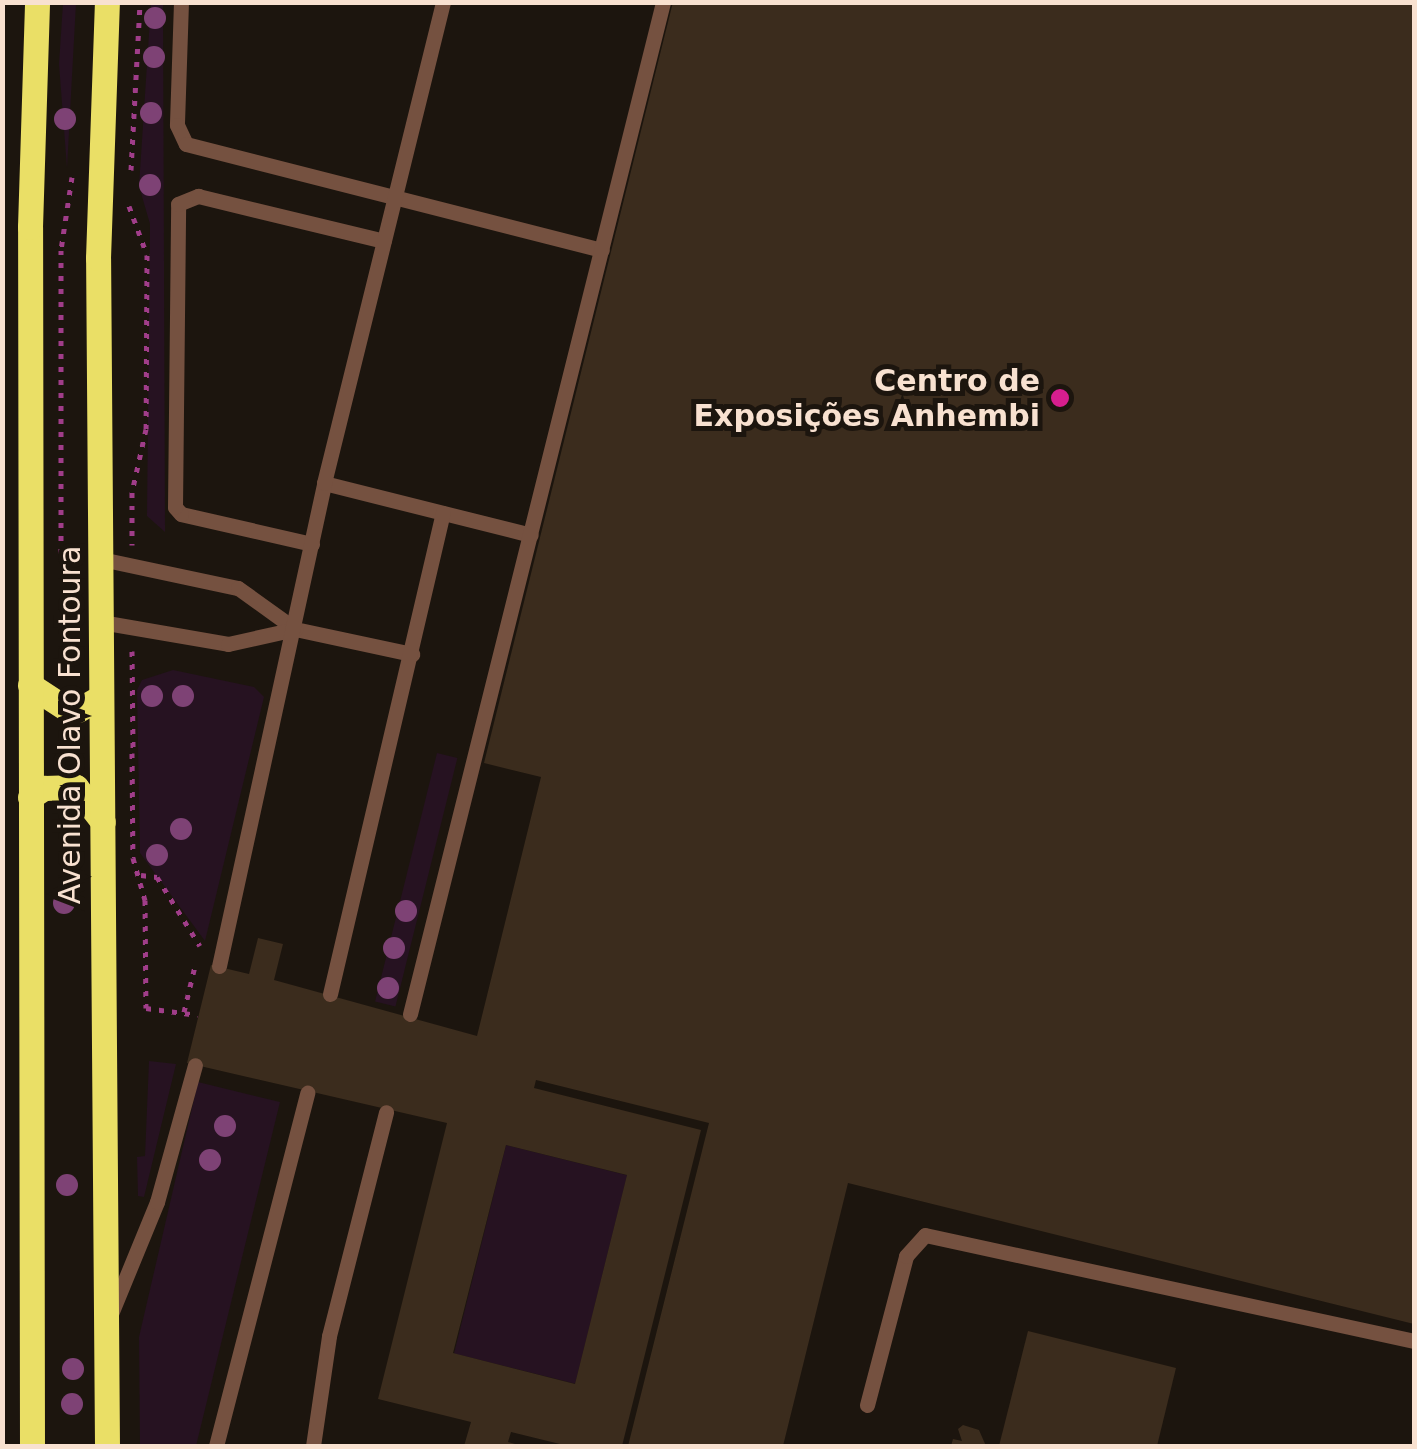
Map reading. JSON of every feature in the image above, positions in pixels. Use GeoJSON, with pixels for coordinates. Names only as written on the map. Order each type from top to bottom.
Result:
{"type":"FeatureCollection","features":[{"type":"Feature","properties":{"kind":"main road","name":"Avenida Olavo Fontoura"},"geometry":{"type":"LineString","coordinates":[[32,1446],[30,685],[38,2]]}},
{"type":"Feature","properties":{"kind":"main road","name":"Avenida Olavo Fontoura"},"geometry":{"type":"LineString","coordinates":[[107,2],[98,258],[107,1446]]}},
{"type":"Feature","properties":{"kind":"main road"},"geometry":{"type":"LineString","coordinates":[[30,685],[74,713],[100,697]]}},
{"type":"Feature","properties":{"kind":"main road"},"geometry":{"type":"LineString","coordinates":[[30,797],[44,788],[76,787],[103,822]]}},
{"type":"Feature","properties":{"kind":"lane"},"geometry":{"type":"LineString","coordinates":[[180,2],[182,140],[602,250]]}},
{"type":"Feature","properties":{"kind":"lane"},"geometry":{"type":"LineString","coordinates":[[219,966],[324,483],[443,2]]}},
{"type":"Feature","properties":{"kind":"lane"},"geometry":{"type":"LineString","coordinates":[[410,1014],[663,2]]}},
{"type":"Feature","properties":{"kind":"lane"},"geometry":{"type":"LineString","coordinates":[[312,544],[181,514],[175,507],[178,204],[198,196],[384,242]]}},
{"type":"Feature","properties":{"kind":"lane"},"geometry":{"type":"LineString","coordinates":[[324,483],[532,534]]}},
{"type":"Feature","properties":{"kind":"lane"},"geometry":{"type":"LineString","coordinates":[[330,994],[443,513]]}},
{"type":"Feature","properties":{"kind":"lane"},"geometry":{"type":"LineString","coordinates":[[100,559],[238,588],[295,629],[412,654]]}},
{"type":"Feature","properties":{"kind":"lane"},"geometry":{"type":"LineString","coordinates":[[100,622],[228,644],[295,629]]}},
{"type":"Feature","properties":{"kind":"lane"},"geometry":{"type":"LineString","coordinates":[[107,1322],[151,1219],[195,1064]]}},
{"type":"Feature","properties":{"kind":"lane"},"geometry":{"type":"LineString","coordinates":[[216,1446],[307,1093]]}},
{"type":"Feature","properties":{"kind":"lane"},"geometry":{"type":"LineString","coordinates":[[313,1446],[330,1336],[386,1112]]}},
{"type":"Feature","properties":{"kind":"lane"},"geometry":{"type":"LineString","coordinates":[[867,1405],[906,1256],[924,1235],[1414,1341]]}},
{"type":"Feature","properties":{"kind":"path"},"geometry":{"type":"LineString","coordinates":[[132,566],[132,492],[146,429],[147,255],[129,208],[140,2]]}},
{"type":"Feature","properties":{"kind":"path"},"geometry":{"type":"LineString","coordinates":[[132,627],[133,858],[140,875],[146,1008],[198,1015]]}},
{"type":"Feature","properties":{"kind":"path"},"geometry":{"type":"LineString","coordinates":[[101,753],[133,752]]}},
{"type":"Feature","properties":{"kind":"path"},"geometry":{"type":"LineString","coordinates":[[140,875],[157,877],[201,943],[184,1012]]}},
{"type":"Feature","properties":{"kind":"shaded area"},"geometry":{"type":"Polygon","coordinates":[[[63,3],[76,3],[67,168],[59,64],[63,3]]]}},
{"type":"Feature","properties":{"kind":"shaded area"},"geometry":{"type":"Polygon","coordinates":[[[151,3],[163,3],[165,532],[147,516],[150,224],[139,186],[151,3]]]}},
{"type":"Feature","properties":{"kind":"shaded area"},"geometry":{"type":"Polygon","coordinates":[[[173,670],[254,687],[264,697],[205,941],[140,853],[137,690],[142,680],[173,670]]]}},
{"type":"Feature","properties":{"kind":"shaded area"},"geometry":{"type":"Polygon","coordinates":[[[437,753],[457,758],[395,1006],[375,1001],[437,753]]]}},
{"type":"Feature","properties":{"kind":"shaded area"},"geometry":{"type":"Polygon","coordinates":[[[149,1061],[176,1064],[144,1197],[138,1196],[137,1157],[145,1156],[149,1061]]]}},
{"type":"Feature","properties":{"kind":"shaded area"},"geometry":{"type":"Polygon","coordinates":[[[198,1082],[280,1102],[196,1446],[140,1446],[139,1337],[198,1082]]]}},
{"type":"Feature","properties":{"kind":"shaded area"},"geometry":{"type":"Polygon","coordinates":[[[506,1145],[627,1175],[575,1384],[454,1354],[506,1145]]]}},
{"type":"Feature","properties":{"kind":"building","name":"Centro de Exposições Anhembi"},"geometry":{"type":"Polygon","coordinates":[[[673,2],[1414,2],[1414,1324],[848,1183],[783,1446],[628,1446],[709,1123],[536,1080],[534,1088],[701,1130],[622,1446],[568,1446],[511,1432],[508,1442],[522,1446],[464,1446],[471,1422],[378,1399],[447,1123],[187,1063],[211,965],[249,974],[258,938],[283,944],[274,980],[477,1036],[541,777],[484,763],[673,2]],[[506,1145],[453,1353],[575,1384],[627,1175],[506,1145]]]}},
{"type":"Feature","properties":{"kind":"building"},"geometry":{"type":"Polygon","coordinates":[[[1028,1331],[1176,1368],[1157,1446],[999,1446],[1028,1331]]]}},
{"type":"Feature","properties":{"kind":"building"},"geometry":{"type":"Polygon","coordinates":[[[963,1425],[979,1430],[986,1446],[951,1446],[953,1439],[962,1441],[958,1429],[963,1425]]]}},
{"type":"Feature","properties":{"kind":"place","name":"Centro de Exposições Anhembi"},"geometry":{"type":"Point","coordinates":[1060,398]}}]}
